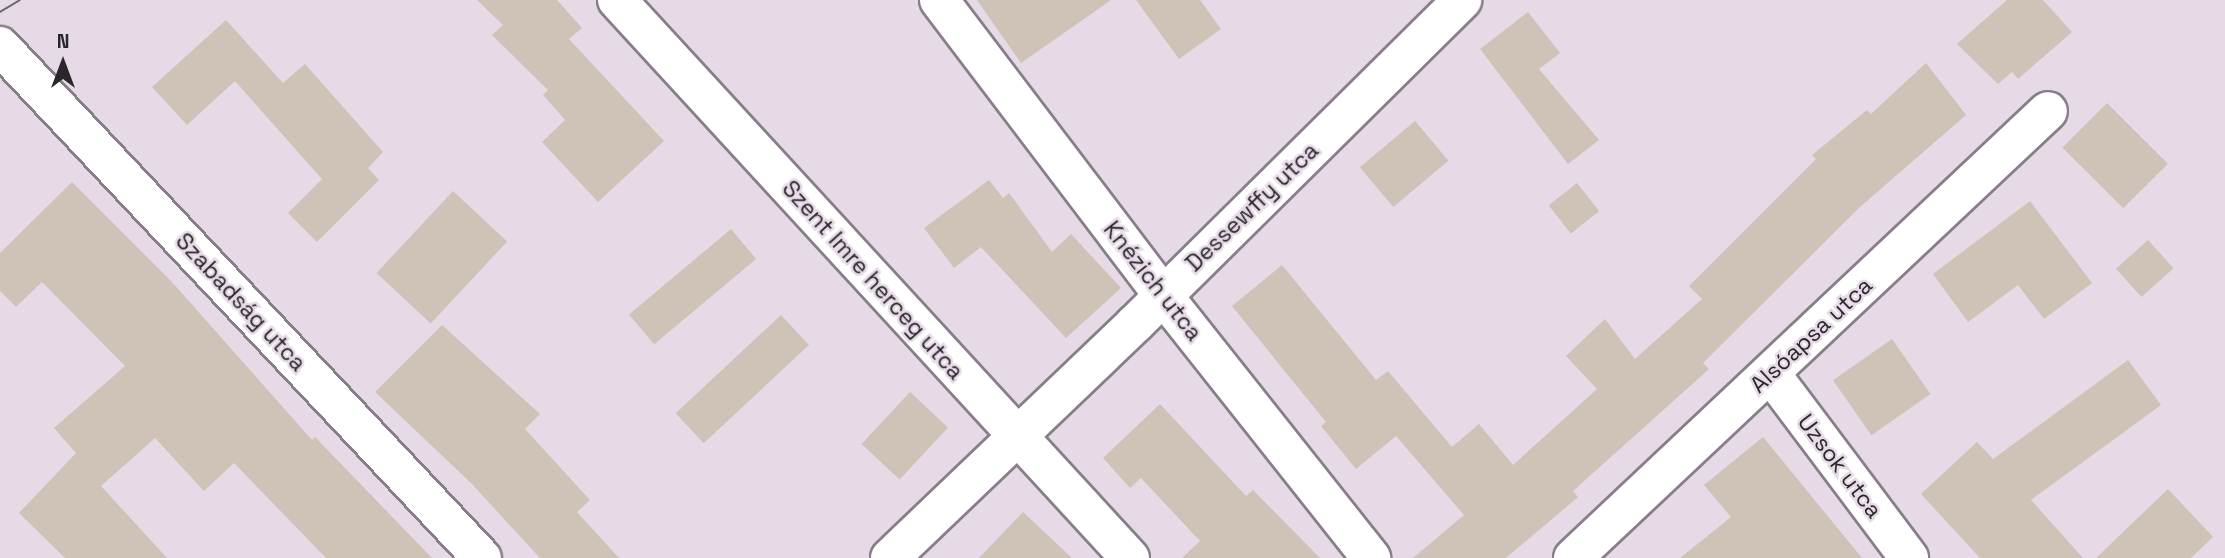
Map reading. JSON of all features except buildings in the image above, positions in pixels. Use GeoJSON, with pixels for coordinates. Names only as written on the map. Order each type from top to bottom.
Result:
{"type":"FeatureCollection","features":[{"type":"Feature","properties":{"kind":"street","name":"Szent Imre herceg utca"},"geometry":{"type":"LineString","coordinates":[[617,0],[1017,439],[1130,558]]}},
{"type":"Feature","properties":{"kind":"street","name":"Knézich utca"},"geometry":{"type":"LineString","coordinates":[[939,0],[1162,294],[1371,558]]}},
{"type":"Feature","properties":{"kind":"street","name":"Dessewffy utca"},"geometry":{"type":"LineString","coordinates":[[890,558],[1017,439],[1462,0]]}},
{"type":"Feature","properties":{"kind":"street","name":"Szabadság utca"},"geometry":{"type":"LineString","coordinates":[[0,46],[482,558]]}},
{"type":"Feature","properties":{"kind":"street","name":"Alsóapsa utca"},"geometry":{"type":"LineString","coordinates":[[1573,558],[2048,111]]}},
{"type":"Feature","properties":{"kind":"street","name":"Uzsok utca"},"geometry":{"type":"LineString","coordinates":[[1770,373],[1909,558]]}},
{"type":"Feature","properties":{"kind":"tram line"},"geometry":{"type":"LineString","coordinates":[[0,12],[20,0]]}}]}
